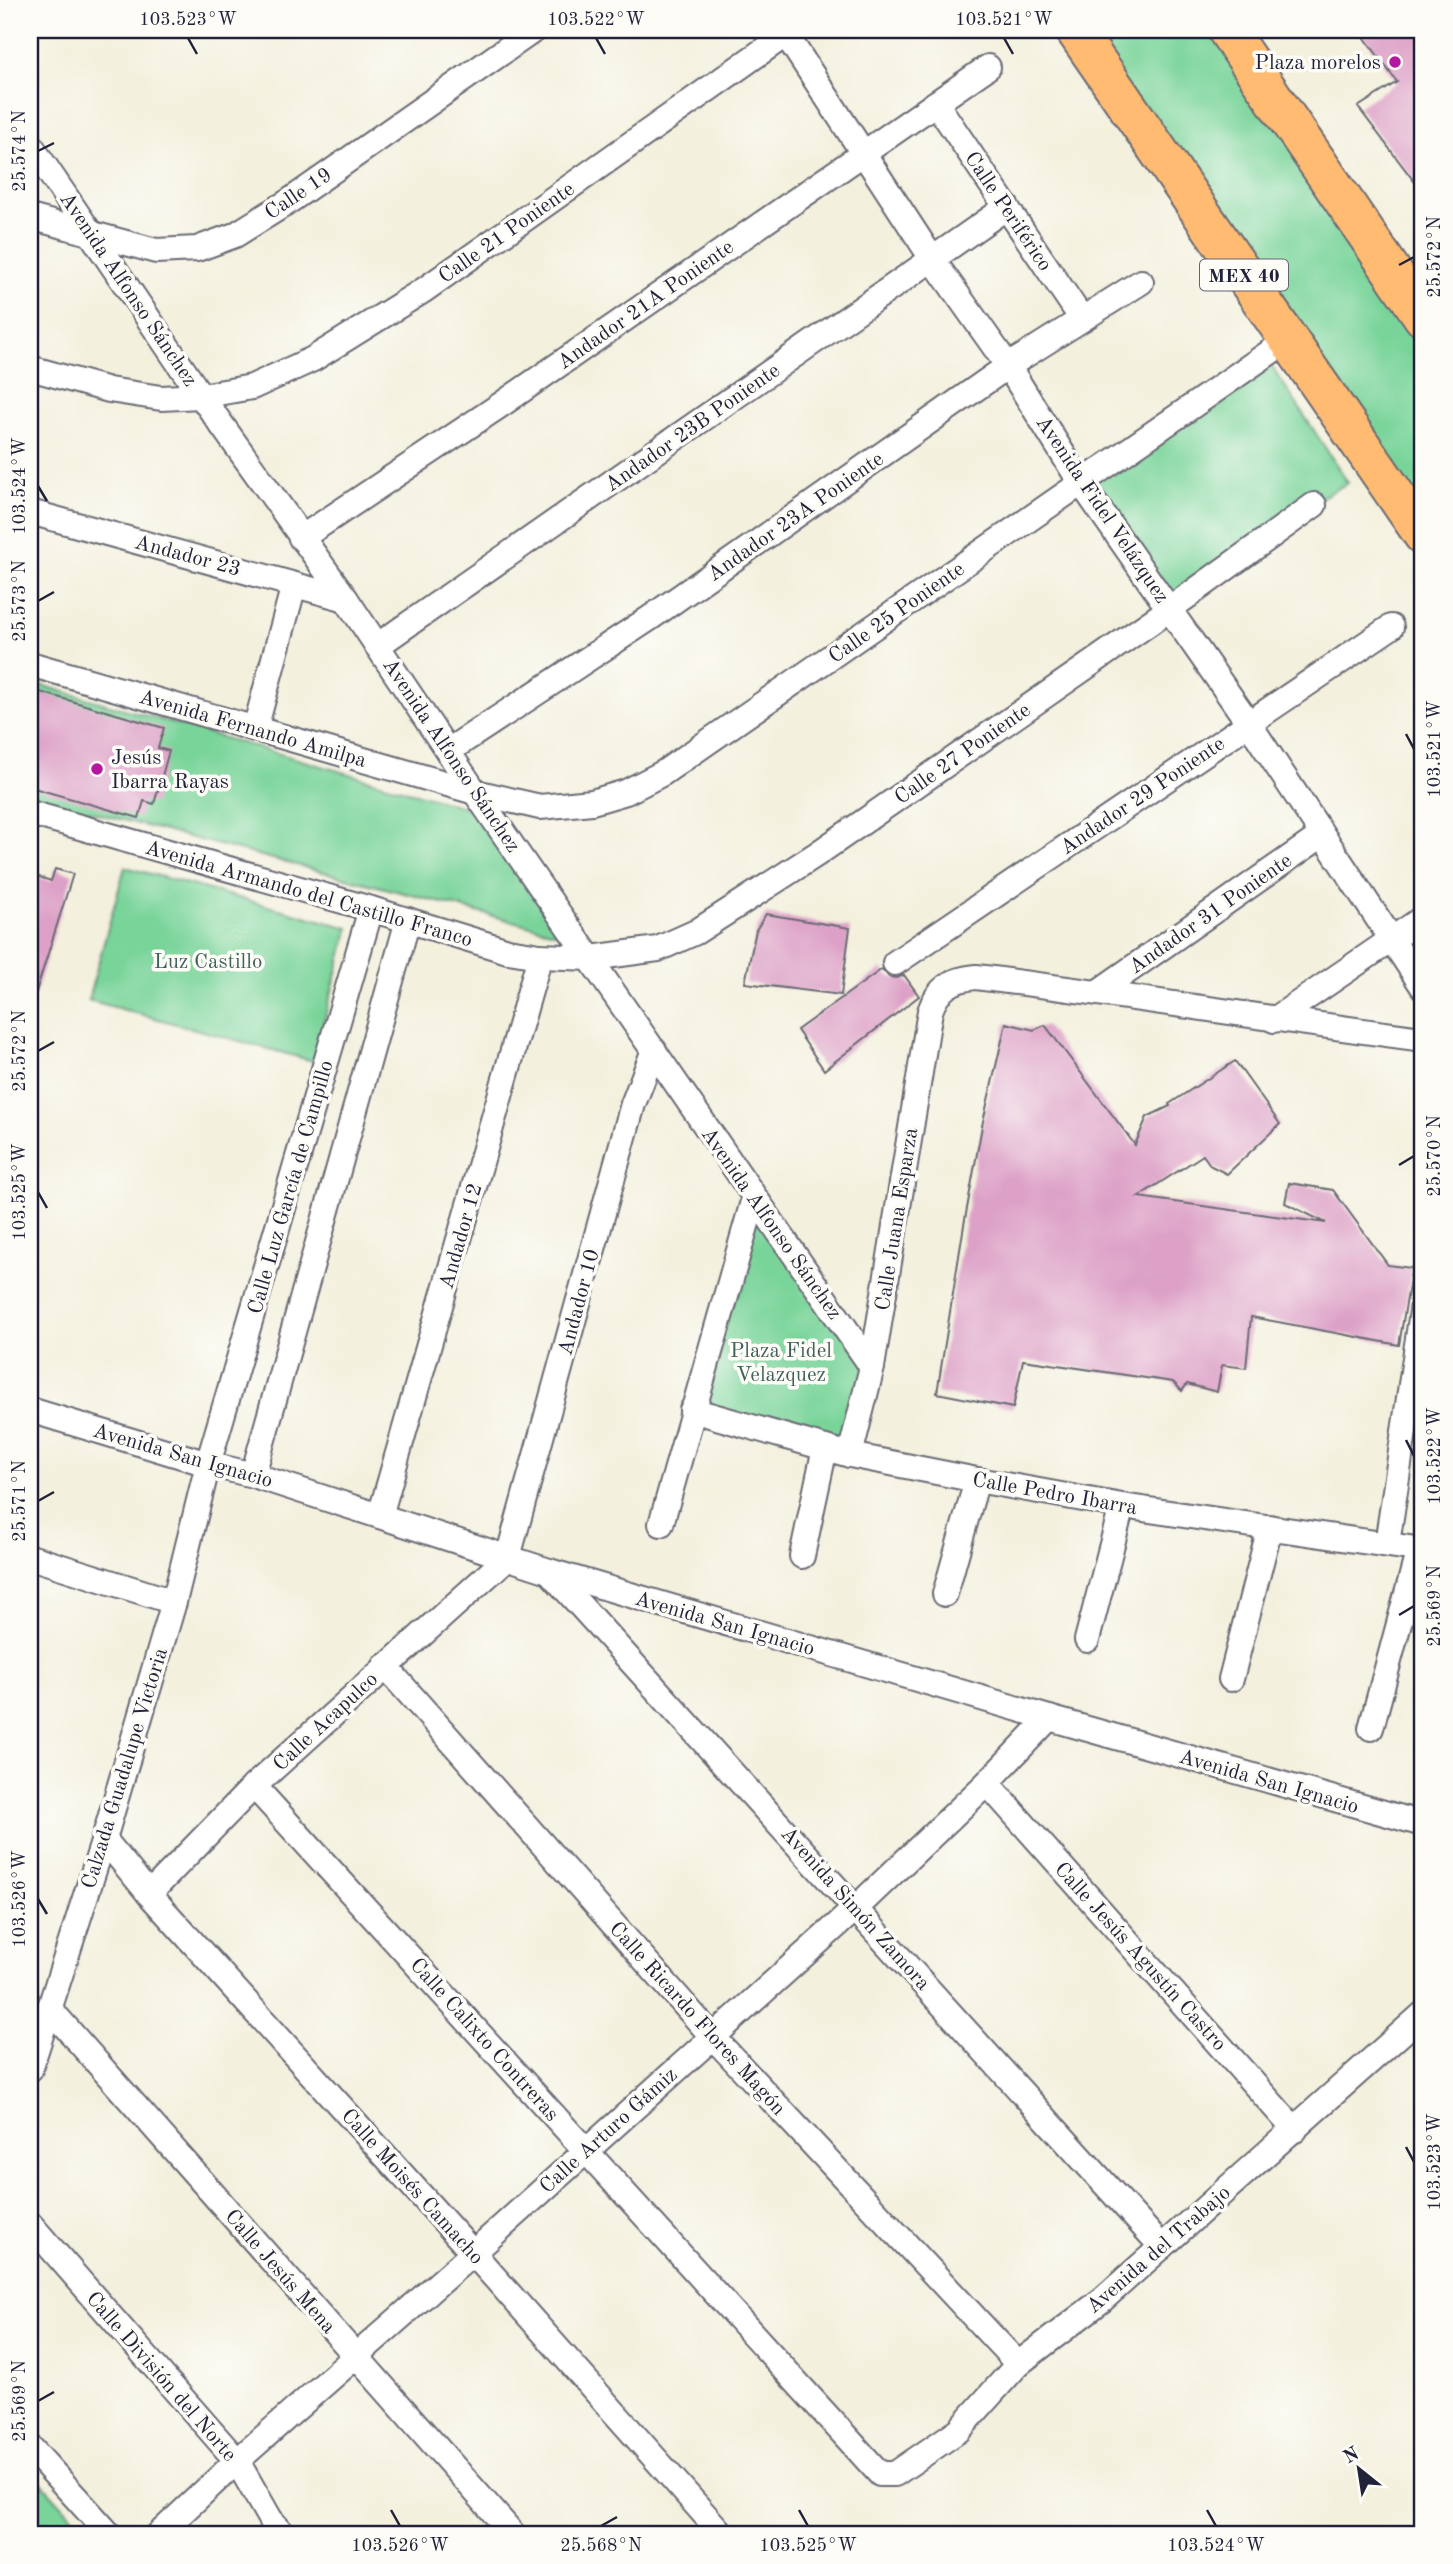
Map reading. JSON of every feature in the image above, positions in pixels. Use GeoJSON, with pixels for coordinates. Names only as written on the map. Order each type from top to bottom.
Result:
{"type":"FeatureCollection","features":[{"type":"Feature","properties":{"kind":"highway","name":"MEX 40"},"geometry":{"type":"LineString","coordinates":[[1075,30],[1423,535]]}},
{"type":"Feature","properties":{"kind":"highway"},"geometry":{"type":"LineString","coordinates":[[1227,30],[1423,317]]}},
{"type":"Feature","properties":{"kind":"street","name":"Calle 19"},"geometry":{"type":"LineString","coordinates":[[30,218],[156,251],[197,248],[235,235],[288,202],[534,30]]}},
{"type":"Feature","properties":{"kind":"street","name":"Avenida Fidel Velázquez"},"geometry":{"type":"LineString","coordinates":[[787,31],[933,260],[1008,366],[1081,483],[1171,608],[1423,987]]}},
{"type":"Feature","properties":{"kind":"street","name":"Calle 21 Poniente"},"geometry":{"type":"LineString","coordinates":[[30,368],[109,390],[161,398],[201,396],[252,387],[313,359],[376,322],[787,31]]}},
{"type":"Feature","properties":{"kind":"street","name":"Andador 21A Poniente"},"geometry":{"type":"LineString","coordinates":[[301,538],[502,404],[988,67]]}},
{"type":"Feature","properties":{"kind":"street","name":"Calle Periférico"},"geometry":{"type":"LineString","coordinates":[[936,103],[1082,319]]}},
{"type":"Feature","properties":{"kind":"street","name":"Avenida Alfonso Sánchez"},"geometry":{"type":"LineString","coordinates":[[30,144],[201,396],[346,599],[475,792],[872,1367]]}},
{"type":"Feature","properties":{"kind":"street","name":"Andador 23B Poniente"},"geometry":{"type":"LineString","coordinates":[[377,646],[1007,207]]}},
{"type":"Feature","properties":{"kind":"street","name":"Andador 23A Poniente"},"geometry":{"type":"LineString","coordinates":[[448,751],[650,618],[1008,366],[1141,282]]}},
{"type":"Feature","properties":{"kind":"street","name":"Calle 25 Poniente"},"geometry":{"type":"LineString","coordinates":[[475,792],[540,807],[592,802],[626,792],[651,780],[729,729],[1289,339]]}},
{"type":"Feature","properties":{"kind":"street","name":"Calle 27 Poniente"},"geometry":{"type":"LineString","coordinates":[[591,958],[658,949],[696,932],[817,854],[1171,608],[1314,505]]}},
{"type":"Feature","properties":{"kind":"street","name":"Andador 23"},"geometry":{"type":"LineString","coordinates":[[30,512],[346,599]]}},
{"type":"Feature","properties":{"kind":"street"},"geometry":{"type":"LineString","coordinates":[[255,729],[294,585]]}},
{"type":"Feature","properties":{"kind":"street","name":"Andador 29 Poniente"},"geometry":{"type":"LineString","coordinates":[[895,964],[1391,627]]}},
{"type":"Feature","properties":{"kind":"street","name":"Avenida Fernando Amilpa"},"geometry":{"type":"LineString","coordinates":[[30,664],[475,792]]}},
{"type":"Feature","properties":{"kind":"street","name":"Avenida Armando del Castillo Franco"},"geometry":{"type":"LineString","coordinates":[[30,813],[371,909],[508,951],[540,956],[591,958]]}},
{"type":"Feature","properties":{"kind":"street","name":"Andador 31 Poniente"},"geometry":{"type":"LineString","coordinates":[[1098,992],[1322,835]]}},
{"type":"Feature","properties":{"kind":"street","name":"Calle Luz García de Campillo"},"geometry":{"type":"LineString","coordinates":[[208,1464],[371,909]]}},
{"type":"Feature","properties":{"kind":"street"},"geometry":{"type":"LineString","coordinates":[[1274,1020],[1423,918]]}},
{"type":"Feature","properties":{"kind":"street","name":"Calle Luz García de Campillo"},"geometry":{"type":"LineString","coordinates":[[253,1475],[408,920]]}},
{"type":"Feature","properties":{"kind":"street","name":"Andador 12"},"geometry":{"type":"LineString","coordinates":[[380,1516],[540,956]]}},
{"type":"Feature","properties":{"kind":"street","name":"Calle Juana Esparza"},"geometry":{"type":"LineString","coordinates":[[850,1455],[872,1367],[934,998],[944,986],[975,976],[1098,992]]}},
{"type":"Feature","properties":{"kind":"street"},"geometry":{"type":"LineString","coordinates":[[1098,992],[1423,1040]]}},
{"type":"Feature","properties":{"kind":"street","name":"Andador 10"},"geometry":{"type":"LineString","coordinates":[[508,1557],[632,1104],[654,1050]]}},
{"type":"Feature","properties":{"kind":"street"},"geometry":{"type":"LineString","coordinates":[[661,1524],[754,1199]]}},
{"type":"Feature","properties":{"kind":"street"},"geometry":{"type":"LineString","coordinates":[[1387,1544],[1423,1305]]}},
{"type":"Feature","properties":{"kind":"street","name":"Calle Pedro Ibarra"},"geometry":{"type":"LineString","coordinates":[[692,1410],[850,1455],[1122,1506],[1421,1549]]}},
{"type":"Feature","properties":{"kind":"street","name":"Avenida San Ignacio"},"geometry":{"type":"LineString","coordinates":[[31,1417],[253,1475],[549,1571],[1423,1825]]}},
{"type":"Feature","properties":{"kind":"street"},"geometry":{"type":"LineString","coordinates":[[802,1556],[825,1448]]}},
{"type":"Feature","properties":{"kind":"street","name":"Calzada Guadalupe Victoria"},"geometry":{"type":"LineString","coordinates":[[30,2068],[104,1839],[173,1602],[208,1464]]}},
{"type":"Feature","properties":{"kind":"street"},"geometry":{"type":"LineString","coordinates":[[945,1594],[977,1479]]}},
{"type":"Feature","properties":{"kind":"street"},"geometry":{"type":"LineString","coordinates":[[1087,1640],[1122,1506]]}},
{"type":"Feature","properties":{"kind":"street"},"geometry":{"type":"LineString","coordinates":[[1231,1679],[1270,1527]]}},
{"type":"Feature","properties":{"kind":"street"},"geometry":{"type":"LineString","coordinates":[[1371,1728],[1421,1549]]}},
{"type":"Feature","properties":{"kind":"street"},"geometry":{"type":"LineString","coordinates":[[30,1556],[173,1602]]}},
{"type":"Feature","properties":{"kind":"street","name":"Calle Acapulco"},"geometry":{"type":"LineString","coordinates":[[149,1894],[254,1786],[508,1557]]}},
{"type":"Feature","properties":{"kind":"street","name":"Avenida Simón Zamora"},"geometry":{"type":"LineString","coordinates":[[549,1571],[1162,2247]]}},
{"type":"Feature","properties":{"kind":"street","name":"Calle Ricardo Flores Magón"},"geometry":{"type":"LineString","coordinates":[[385,1666],[712,2036],[1018,2364]]}},
{"type":"Feature","properties":{"kind":"street","name":"Calle Arturo Gámiz"},"geometry":{"type":"LineString","coordinates":[[159,2534],[237,2461],[473,2253],[856,1908],[987,1783],[1049,1718]]}},
{"type":"Feature","properties":{"kind":"street","name":"Calle Jesús Agustín Castro"},"geometry":{"type":"LineString","coordinates":[[987,1783],[1295,2130]]}},
{"type":"Feature","properties":{"kind":"street","name":"Calle Calixto Contreras"},"geometry":{"type":"LineString","coordinates":[[254,1786],[880,2474],[887,2475]]}},
{"type":"Feature","properties":{"kind":"street","name":"Calle Moisés Camacho"},"geometry":{"type":"LineString","coordinates":[[104,1839],[149,1894],[722,2534]]}},
{"type":"Feature","properties":{"kind":"street","name":"Calle Jesús Mena"},"geometry":{"type":"LineString","coordinates":[[49,2008],[513,2534]]}},
{"type":"Feature","properties":{"kind":"street","name":"Avenida del Trabajo"},"geometry":{"type":"LineString","coordinates":[[887,2475],[894,2474],[959,2430],[1018,2364],[1102,2300],[1423,2014]]}},
{"type":"Feature","properties":{"kind":"street","name":"Calle División del Norte"},"geometry":{"type":"LineString","coordinates":[[30,2224],[237,2461],[270,2519],[284,2534]]}},
{"type":"Feature","properties":{"kind":"street"},"geometry":{"type":"LineString","coordinates":[[30,2446],[109,2534]]}},
{"type":"Feature","properties":{"kind":"green space"},"geometry":{"type":"Polygon","coordinates":[[[1078,30],[1221,30],[1423,327],[1423,524],[1078,30]]]}},
{"type":"Feature","properties":{"kind":"green space"},"geometry":{"type":"Polygon","coordinates":[[[1266,357],[1348,483],[1311,503],[1170,604],[1084,484],[1266,357]]]}},
{"type":"Feature","properties":{"kind":"green space"},"geometry":{"type":"Polygon","coordinates":[[[30,682],[485,813],[570,936],[30,796],[30,682]]]}},
{"type":"Feature","properties":{"kind":"green space","name":"Luz Castillo"},"geometry":{"type":"Polygon","coordinates":[[[125,867],[349,928],[313,1061],[88,1000],[125,867]]]}},
{"type":"Feature","properties":{"kind":"green space","name":"Plaza Fidel Velazquez"},"geometry":{"type":"Polygon","coordinates":[[[754,1198],[872,1367],[850,1455],[692,1410],[754,1198]]]}},
{"type":"Feature","properties":{"kind":"green space"},"geometry":{"type":"Polygon","coordinates":[[[30,2470],[88,2534],[30,2534],[30,2470]]]}},
{"type":"Feature","properties":{"kind":"building","name":"Plaza morelos"},"geometry":{"type":"Polygon","coordinates":[[[1359,30],[1423,30],[1423,193],[1358,107],[1397,82],[1359,30]]]}},
{"type":"Feature","properties":{"kind":"building","name":"Jesús Ibarra Rayas"},"geometry":{"type":"Polygon","coordinates":[[[30,689],[164,728],[158,748],[169,751],[154,804],[144,801],[139,818],[30,787],[30,689]]]}},
{"type":"Feature","properties":{"kind":"building"},"geometry":{"type":"Polygon","coordinates":[[[55,869],[73,874],[34,998],[30,998],[30,874],[51,881],[55,869]]]}},
{"type":"Feature","properties":{"kind":"building"},"geometry":{"type":"Polygon","coordinates":[[[766,914],[850,928],[841,995],[745,983],[756,930],[766,914]]]}},
{"type":"Feature","properties":{"kind":"building"},"geometry":{"type":"Polygon","coordinates":[[[882,969],[889,977],[904,975],[919,996],[824,1070],[797,1030],[882,969]]]}},
{"type":"Feature","properties":{"kind":"building"},"geometry":{"type":"Polygon","coordinates":[[[1006,1023],[1034,1030],[1045,1025],[1135,1145],[1147,1117],[1170,1106],[1169,1104],[1235,1061],[1280,1124],[1227,1174],[1211,1166],[1203,1155],[1138,1197],[1326,1223],[1285,1203],[1289,1183],[1333,1190],[1388,1265],[1412,1268],[1399,1345],[1251,1317],[1246,1368],[1222,1365],[1217,1392],[1187,1384],[1182,1391],[1173,1382],[1023,1360],[1013,1408],[937,1393],[982,1126],[1006,1023]]]}},
{"type":"Feature","properties":{"kind":"place","name":"Plaza morelos"},"geometry":{"type":"Point","coordinates":[1395,62]}},
{"type":"Feature","properties":{"kind":"place","name":"Jesús Ibarra Rayas"},"geometry":{"type":"Point","coordinates":[97,769]}}]}
